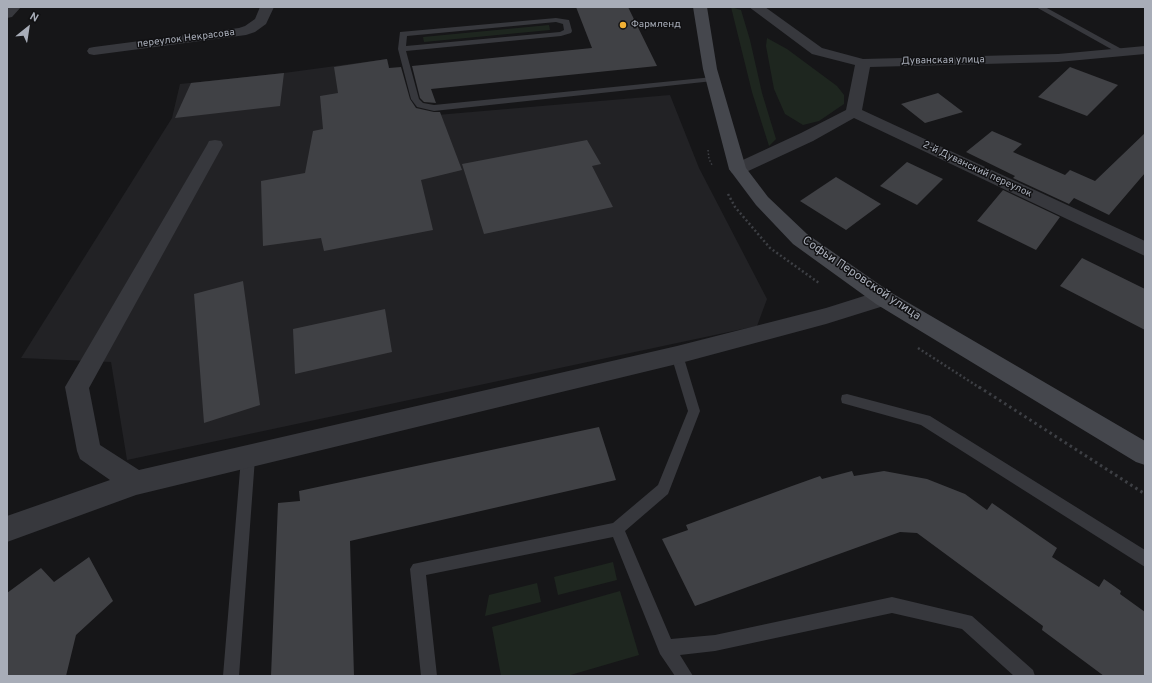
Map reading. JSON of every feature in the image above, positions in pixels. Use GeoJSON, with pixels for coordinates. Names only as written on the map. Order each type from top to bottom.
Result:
{"type":"FeatureCollection","features":[{"type":"Feature","properties":{"kind":"main road","name":"Софьи Перовской улица"},"geometry":{"type":"LineString","coordinates":[[700,7],[713,79],[738,169],[762,201],[800,239],[883,298],[1145,454]]}},
{"type":"Feature","properties":{"kind":"street"},"geometry":{"type":"LineString","coordinates":[[7,14],[14,7]]}},
{"type":"Feature","properties":{"kind":"street","name":"переулок Некрасова"},"geometry":{"type":"LineString","coordinates":[[94,51],[241,32],[261,21],[267,7]]}},
{"type":"Feature","properties":{"kind":"street","name":"Дуванская улица"},"geometry":{"type":"LineString","coordinates":[[756,7],[817,51],[863,63],[1058,58],[1145,50]]}},
{"type":"Feature","properties":{"kind":"street"},"geometry":{"type":"LineString","coordinates":[[738,169],[807,137],[854,112],[863,63]]}},
{"type":"Feature","properties":{"kind":"street","name":"2-й Дуванский переулок"},"geometry":{"type":"LineString","coordinates":[[854,112],[1145,249]]}},
{"type":"Feature","properties":{"kind":"street"},"geometry":{"type":"LineString","coordinates":[[136,483],[89,451],[77,388],[215,145]]}},
{"type":"Feature","properties":{"kind":"street"},"geometry":{"type":"LineString","coordinates":[[7,529],[136,483],[248,458],[677,355],[826,316],[883,298]]}},
{"type":"Feature","properties":{"kind":"lane"},"geometry":{"type":"LineString","coordinates":[[1040,7],[1123,52]]}},
{"type":"Feature","properties":{"kind":"lane"},"geometry":{"type":"LineString","coordinates":[[402,49],[561,34],[566,33],[568,30],[566,22],[556,20],[403,34],[402,49],[415,98],[420,105],[434,108],[713,79]]}},
{"type":"Feature","properties":{"kind":"lane"},"geometry":{"type":"LineString","coordinates":[[429,676],[418,569],[617,529],[663,489],[694,411],[677,355]]}},
{"type":"Feature","properties":{"kind":"lane"},"geometry":{"type":"LineString","coordinates":[[847,399],[925,420],[1145,559]]}},
{"type":"Feature","properties":{"kind":"lane"},"geometry":{"type":"LineString","coordinates":[[231,676],[248,458]]}},
{"type":"Feature","properties":{"kind":"lane"},"geometry":{"type":"LineString","coordinates":[[617,529],[666,648],[685,676]]}},
{"type":"Feature","properties":{"kind":"lane"},"geometry":{"type":"LineString","coordinates":[[666,648],[714,643],[892,605],[966,622],[1027,676]]}},
{"type":"Feature","properties":{"kind":"shaded area"},"geometry":{"type":"Polygon","coordinates":[[[731,7],[741,10],[750,40],[762,93],[776,139],[769,146],[752,92],[731,7]]]}},
{"type":"Feature","properties":{"kind":"shaded area"},"geometry":{"type":"Polygon","coordinates":[[[549,25],[550,30],[424,42],[423,37],[549,25]]]}},
{"type":"Feature","properties":{"kind":"shaded area"},"geometry":{"type":"Polygon","coordinates":[[[767,38],[787,49],[837,86],[844,95],[844,104],[819,121],[803,125],[785,114],[774,89],[766,46],[767,38]]]}},
{"type":"Feature","properties":{"kind":"shaded area"},"geometry":{"type":"Polygon","coordinates":[[[387,59],[402,118],[670,95],[699,168],[767,299],[757,326],[127,460],[111,362],[21,358],[172,118],[180,84],[284,73],[387,59]]]}},
{"type":"Feature","properties":{"kind":"shaded area"},"geometry":{"type":"Polygon","coordinates":[[[613,562],[617,580],[558,595],[554,577],[613,562]]]}},
{"type":"Feature","properties":{"kind":"shaded area"},"geometry":{"type":"Polygon","coordinates":[[[537,583],[541,602],[485,616],[489,595],[537,583]]]}},
{"type":"Feature","properties":{"kind":"shaded area"},"geometry":{"type":"Polygon","coordinates":[[[620,591],[639,655],[567,676],[501,676],[492,627],[620,591]]]}},
{"type":"Feature","properties":{"kind":"building"},"geometry":{"type":"Polygon","coordinates":[[[576,7],[628,7],[657,66],[431,89],[436,103],[424,102],[420,98],[412,66],[592,48],[576,7]]]}},
{"type":"Feature","properties":{"kind":"building"},"geometry":{"type":"Polygon","coordinates":[[[387,59],[389,68],[401,67],[410,99],[416,108],[440,112],[462,170],[421,180],[433,230],[324,251],[321,238],[263,246],[261,181],[305,173],[313,131],[323,129],[320,96],[338,93],[334,67],[387,59]]]}},
{"type":"Feature","properties":{"kind":"building"},"geometry":{"type":"Polygon","coordinates":[[[1070,67],[1118,85],[1087,116],[1038,97],[1070,67]]]}},
{"type":"Feature","properties":{"kind":"building"},"geometry":{"type":"Polygon","coordinates":[[[284,73],[280,106],[175,118],[191,83],[284,73]]]}},
{"type":"Feature","properties":{"kind":"building"},"geometry":{"type":"Polygon","coordinates":[[[938,93],[963,112],[925,123],[901,104],[938,93]]]}},
{"type":"Feature","properties":{"kind":"building"},"geometry":{"type":"Polygon","coordinates":[[[992,131],[1022,144],[1013,152],[1065,175],[1070,170],[1095,181],[1145,133],[1145,173],[1109,215],[1074,198],[1069,204],[1013,178],[1015,176],[966,152],[992,131]]]}},
{"type":"Feature","properties":{"kind":"building"},"geometry":{"type":"Polygon","coordinates":[[[587,140],[601,164],[592,166],[613,207],[484,234],[462,164],[587,140]]]}},
{"type":"Feature","properties":{"kind":"building"},"geometry":{"type":"Polygon","coordinates":[[[907,162],[943,179],[917,205],[880,186],[907,162]]]}},
{"type":"Feature","properties":{"kind":"building"},"geometry":{"type":"Polygon","coordinates":[[[836,177],[881,204],[846,230],[800,201],[836,177]]]}},
{"type":"Feature","properties":{"kind":"building"},"geometry":{"type":"Polygon","coordinates":[[[1003,190],[1060,217],[1036,250],[977,221],[1003,190]]]}},
{"type":"Feature","properties":{"kind":"building"},"geometry":{"type":"Polygon","coordinates":[[[1082,258],[1145,289],[1145,330],[1060,286],[1082,258]]]}},
{"type":"Feature","properties":{"kind":"building"},"geometry":{"type":"Polygon","coordinates":[[[243,281],[260,405],[204,423],[194,294],[243,281]]]}},
{"type":"Feature","properties":{"kind":"building"},"geometry":{"type":"Polygon","coordinates":[[[385,309],[392,352],[295,374],[293,329],[385,309]]]}},
{"type":"Feature","properties":{"kind":"building"},"geometry":{"type":"Polygon","coordinates":[[[599,427],[616,480],[350,541],[354,676],[271,676],[278,503],[300,501],[299,491],[599,427]]]}},
{"type":"Feature","properties":{"kind":"building"},"geometry":{"type":"Polygon","coordinates":[[[852,471],[854,476],[884,471],[927,479],[965,494],[987,510],[992,503],[1057,548],[1052,557],[1099,587],[1104,579],[1121,591],[1120,594],[1145,612],[1145,676],[1104,676],[1042,630],[1043,626],[917,533],[900,532],[695,606],[662,539],[688,530],[686,525],[792,486],[820,476],[822,479],[852,471]]]}},
{"type":"Feature","properties":{"kind":"building"},"geometry":{"type":"Polygon","coordinates":[[[89,557],[113,601],[76,635],[66,676],[7,676],[7,593],[41,568],[54,582],[89,557]]]}},
{"type":"Feature","properties":{"kind":"place","name":"Фармленд"},"geometry":{"type":"Point","coordinates":[623,25]}}]}
